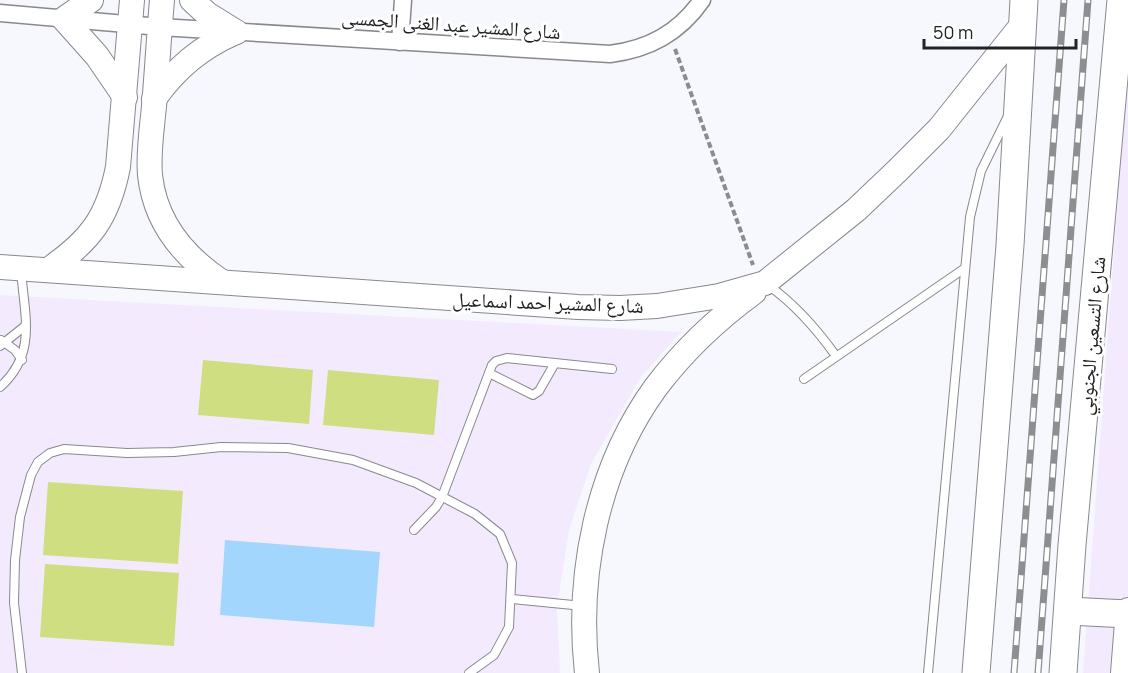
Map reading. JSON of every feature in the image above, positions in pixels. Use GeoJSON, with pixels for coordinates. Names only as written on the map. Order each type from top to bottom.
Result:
{"type":"FeatureCollection","features":[{"type":"Feature","properties":{"kind":"main road"},"geometry":{"type":"LineString","coordinates":[[91,0],[64,19],[97,56],[125,97]]}},
{"type":"Feature","properties":{"kind":"main road"},"geometry":{"type":"LineString","coordinates":[[48,270],[69,256],[87,238],[102,217],[113,193],[125,97],[132,0]]}},
{"type":"Feature","properties":{"kind":"main road"},"geometry":{"type":"LineString","coordinates":[[162,0],[150,175],[156,202],[166,227],[182,250],[201,268],[224,283]]}},
{"type":"Feature","properties":{"kind":"main road"},"geometry":{"type":"LineString","coordinates":[[192,0],[207,14],[236,32]]}},
{"type":"Feature","properties":{"kind":"main road","name":"شارع التسعين الجنوبي"},"geometry":{"type":"LineString","coordinates":[[1063,673],[1121,0]]}},
{"type":"Feature","properties":{"kind":"main road"},"geometry":{"type":"LineString","coordinates":[[976,673],[1009,256],[1023,13]]}},
{"type":"Feature","properties":{"kind":"main road","name":"شارع المشير احمد اسماعيل"},"geometry":{"type":"LineString","coordinates":[[11,268],[578,307],[620,308],[690,302],[765,283],[856,210],[939,129],[1023,13]]}},
{"type":"Feature","properties":{"kind":"main road"},"geometry":{"type":"LineString","coordinates":[[154,99],[170,77],[189,58],[219,39],[236,32]]}},
{"type":"Feature","properties":{"kind":"main road"},"geometry":{"type":"LineString","coordinates":[[587,673],[583,606],[592,537],[606,485],[627,435],[656,388],[705,332],[765,283]]}},
{"type":"Feature","properties":{"kind":"main road"},"geometry":{"type":"LineString","coordinates":[[690,302],[700,306],[706,313],[708,322],[705,332]]}},
{"type":"Feature","properties":{"kind":"main road"},"geometry":{"type":"LineString","coordinates":[[1068,611],[1128,613],[1123,673]]}},
{"type":"Feature","properties":{"kind":"street"},"geometry":{"type":"LineString","coordinates":[[400,42],[403,0]]}},
{"type":"Feature","properties":{"kind":"street","name":"شارع المشير عبد الغنى الجمسى"},"geometry":{"type":"LineString","coordinates":[[0,13],[160,27],[610,54],[641,48],[669,34],[687,19],[702,0]]}},
{"type":"Feature","properties":{"kind":"lane"},"geometry":{"type":"LineString","coordinates":[[928,673],[970,217],[981,171],[1018,97]]}},
{"type":"Feature","properties":{"kind":"lane"},"geometry":{"type":"LineString","coordinates":[[0,387],[13,375],[22,360],[26,343],[25,326],[11,268]]}},
{"type":"Feature","properties":{"kind":"lane"},"geometry":{"type":"LineString","coordinates":[[804,379],[965,268]]}},
{"type":"Feature","properties":{"kind":"lane"},"geometry":{"type":"LineString","coordinates":[[765,283],[787,298],[805,316],[837,356]]}},
{"type":"Feature","properties":{"kind":"lane"},"geometry":{"type":"LineString","coordinates":[[22,360],[2,342],[25,326]]}},
{"type":"Feature","properties":{"kind":"lane"},"geometry":{"type":"LineString","coordinates":[[414,530],[436,507],[442,497],[489,373],[496,361],[501,358],[612,369]]}},
{"type":"Feature","properties":{"kind":"lane"},"geometry":{"type":"LineString","coordinates":[[489,373],[533,395],[539,391],[555,363]]}},
{"type":"Feature","properties":{"kind":"lane"},"geometry":{"type":"LineString","coordinates":[[22,673],[14,603],[15,560],[20,517],[31,475],[38,462],[50,453],[64,449],[127,453],[174,452],[221,447],[288,448],[353,460],[416,483],[474,514],[500,534],[512,563],[509,627],[494,655],[470,673]]}},
{"type":"Feature","properties":{"kind":"lane"},"geometry":{"type":"LineString","coordinates":[[512,599],[583,606]]}},
{"type":"Feature","properties":{"kind":"path"},"geometry":{"type":"LineString","coordinates":[[669,34],[752,263],[765,283]]}},
{"type":"Feature","properties":{"kind":"shaded area"},"geometry":{"type":"Polygon","coordinates":[[[1128,59],[1128,673],[1083,673],[1128,59]]]}},
{"type":"Feature","properties":{"kind":"shaded area"},"geometry":{"type":"Polygon","coordinates":[[[0,295],[681,332],[641,377],[591,464],[569,530],[557,607],[560,673],[0,673],[0,295]]]}},
{"type":"Feature","properties":{"kind":"green space"},"geometry":{"type":"Polygon","coordinates":[[[203,360],[313,370],[309,424],[198,415],[203,360]]]}},
{"type":"Feature","properties":{"kind":"green space"},"geometry":{"type":"Polygon","coordinates":[[[328,370],[439,380],[434,435],[323,425],[328,370]]]}},
{"type":"Feature","properties":{"kind":"green space"},"geometry":{"type":"Polygon","coordinates":[[[48,482],[183,491],[178,564],[43,555],[48,482]]]}},
{"type":"Feature","properties":{"kind":"green space"},"geometry":{"type":"Polygon","coordinates":[[[45,564],[179,573],[174,646],[40,637],[45,564]]]}},
{"type":"Feature","properties":{"kind":"water"},"geometry":{"type":"Polygon","coordinates":[[[225,540],[380,552],[374,627],[220,615],[225,540]]]}},
{"type":"Feature","properties":{"kind":"railway"},"geometry":{"type":"LineString","coordinates":[[1014,673],[1064,0]]}},
{"type":"Feature","properties":{"kind":"railway"},"geometry":{"type":"LineString","coordinates":[[1038,673],[1088,0]]}}]}
